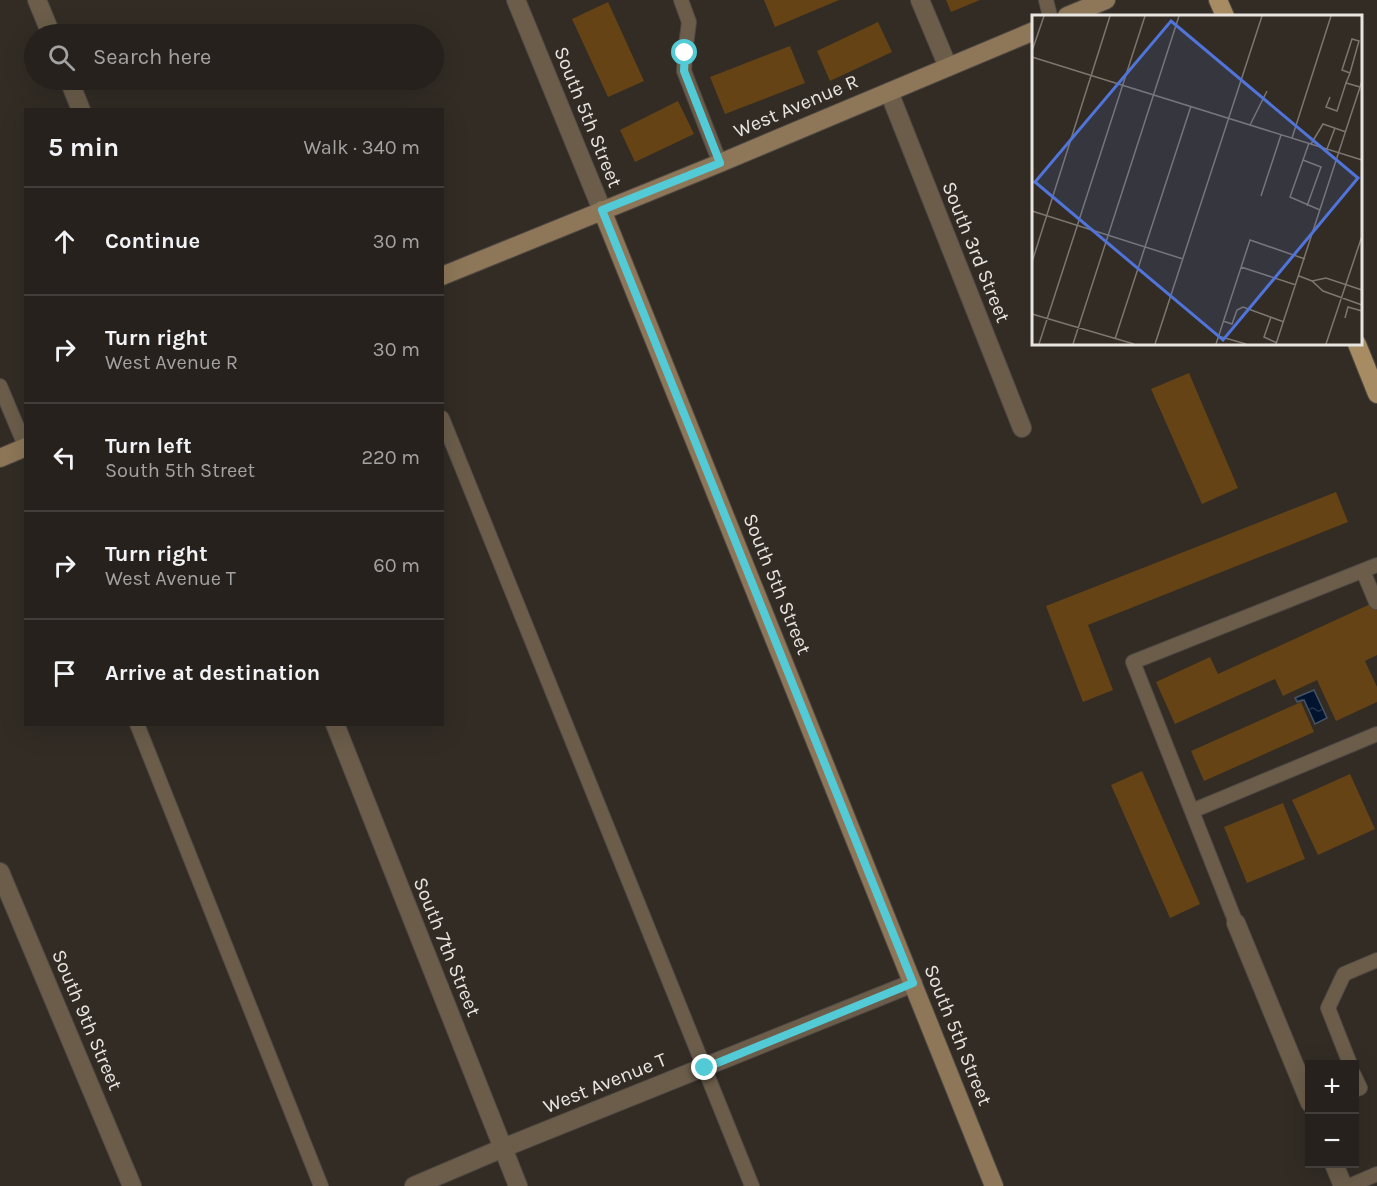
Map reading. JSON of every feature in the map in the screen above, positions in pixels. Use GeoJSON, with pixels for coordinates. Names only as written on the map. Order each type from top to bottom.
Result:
{"type":"FeatureCollection","features":[{"type":"Feature","properties":{"kind":"main road"},"geometry":{"type":"LineString","coordinates":[[1218,0],[1225,15]]}},
{"type":"Feature","properties":{"kind":"main road"},"geometry":{"type":"LineString","coordinates":[[1357,345],[1377,394]]}},
{"type":"Feature","properties":{"kind":"street"},"geometry":{"type":"LineString","coordinates":[[37,0],[47,24]]}},
{"type":"Feature","properties":{"kind":"street","name":"South 5th Street"},"geometry":{"type":"LineString","coordinates":[[516,0],[994,1186]]}},
{"type":"Feature","properties":{"kind":"street"},"geometry":{"type":"LineString","coordinates":[[920,0],[948,67]]}},
{"type":"Feature","properties":{"kind":"street"},"geometry":{"type":"LineString","coordinates":[[1069,15],[1106,0]]}},
{"type":"Feature","properties":{"kind":"street","name":"West Avenue R"},"geometry":{"type":"LineString","coordinates":[[444,275],[720,163],[1032,32]]}},
{"type":"Feature","properties":{"kind":"street"},"geometry":{"type":"LineString","coordinates":[[73,90],[80,108]]}},
{"type":"Feature","properties":{"kind":"street","name":"South 3rd Street"},"geometry":{"type":"LineString","coordinates":[[889,92],[1022,428]]}},
{"type":"Feature","properties":{"kind":"street"},"geometry":{"type":"LineString","coordinates":[[0,458],[24,448]]}},
{"type":"Feature","properties":{"kind":"street","name":"South 7th Street"},"geometry":{"type":"LineString","coordinates":[[336,726],[518,1186]]}},
{"type":"Feature","properties":{"kind":"street","name":"South 9th Street"},"geometry":{"type":"LineString","coordinates":[[0,872],[132,1186]]}},
{"type":"Feature","properties":{"kind":"street"},"geometry":{"type":"LineString","coordinates":[[1236,923],[1305,1091]]}},
{"type":"Feature","properties":{"kind":"street","name":"West Avenue T"},"geometry":{"type":"LineString","coordinates":[[414,1186],[913,983]]}},
{"type":"Feature","properties":{"kind":"street"},"geometry":{"type":"LineString","coordinates":[[1336,1168],[1343,1186]]}},
{"type":"Feature","properties":{"kind":"lane"},"geometry":{"type":"LineString","coordinates":[[681,0],[688,22],[684,71],[720,163]]}},
{"type":"Feature","properties":{"kind":"lane"},"geometry":{"type":"LineString","coordinates":[[1046,0],[1050,15]]}},
{"type":"Feature","properties":{"kind":"lane"},"geometry":{"type":"LineString","coordinates":[[0,386],[24,446]]}},
{"type":"Feature","properties":{"kind":"lane"},"geometry":{"type":"LineString","coordinates":[[444,423],[752,1186]]}},
{"type":"Feature","properties":{"kind":"lane"},"geometry":{"type":"LineString","coordinates":[[1236,923],[1133,662],[1377,565]]}},
{"type":"Feature","properties":{"kind":"lane"},"geometry":{"type":"LineString","coordinates":[[1363,571],[1376,602]]}},
{"type":"Feature","properties":{"kind":"lane"},"geometry":{"type":"LineString","coordinates":[[138,726],[321,1186]]}},
{"type":"Feature","properties":{"kind":"lane"},"geometry":{"type":"LineString","coordinates":[[1192,811],[1377,734]]}},
{"type":"Feature","properties":{"kind":"lane"},"geometry":{"type":"LineString","coordinates":[[1348,1060],[1328,1008],[1344,974],[1377,960]]}},
{"type":"Feature","properties":{"kind":"lane"},"geometry":{"type":"LineString","coordinates":[[1349,1186],[1377,1174]]}},
{"type":"Feature","properties":{"kind":"water"},"geometry":{"type":"Polygon","coordinates":[[[1314,690],[1327,718],[1315,724],[1304,700],[1297,702],[1295,698],[1314,690]]]}},
{"type":"Feature","properties":{"kind":"building"},"geometry":{"type":"Polygon","coordinates":[[[764,0],[839,0],[775,27],[764,0]]]}},
{"type":"Feature","properties":{"kind":"building"},"geometry":{"type":"Polygon","coordinates":[[[946,0],[980,0],[951,12],[946,0]]]}},
{"type":"Feature","properties":{"kind":"building"},"geometry":{"type":"Polygon","coordinates":[[[608,2],[644,81],[608,97],[572,19],[608,2]]]}},
{"type":"Feature","properties":{"kind":"building"},"geometry":{"type":"Polygon","coordinates":[[[878,22],[892,52],[830,81],[817,51],[878,22]]]}},
{"type":"Feature","properties":{"kind":"building"},"geometry":{"type":"Polygon","coordinates":[[[790,46],[805,83],[725,114],[710,77],[790,46]]]}},
{"type":"Feature","properties":{"kind":"building"},"geometry":{"type":"Polygon","coordinates":[[[678,101],[694,134],[635,162],[620,130],[678,101]]]}},
{"type":"Feature","properties":{"kind":"building"},"geometry":{"type":"Polygon","coordinates":[[[1189,373],[1238,488],[1202,504],[1151,389],[1189,373]]]}},
{"type":"Feature","properties":{"kind":"building"},"geometry":{"type":"Polygon","coordinates":[[[1336,492],[1348,522],[1088,625],[1113,690],[1083,702],[1046,606],[1336,492]]]}},
{"type":"Feature","properties":{"kind":"building"},"geometry":{"type":"Polygon","coordinates":[[[1377,601],[1377,655],[1365,661],[1377,687],[1377,702],[1336,721],[1317,680],[1283,696],[1275,679],[1175,724],[1156,682],[1210,657],[1218,674],[1377,601]]]}},
{"type":"Feature","properties":{"kind":"building"},"geometry":{"type":"Polygon","coordinates":[[[1301,702],[1314,732],[1204,781],[1191,751],[1301,702]]]}},
{"type":"Feature","properties":{"kind":"building"},"geometry":{"type":"Polygon","coordinates":[[[1142,771],[1200,904],[1170,918],[1111,785],[1142,771]]]}},
{"type":"Feature","properties":{"kind":"building"},"geometry":{"type":"Polygon","coordinates":[[[1350,774],[1375,829],[1318,855],[1292,800],[1350,774]]]}},
{"type":"Feature","properties":{"kind":"building"},"geometry":{"type":"Polygon","coordinates":[[[1283,803],[1305,859],[1247,883],[1224,827],[1283,803]]]}},
{"type":"Feature","properties":{"kind":"route"},"geometry":{"type":"LineString","coordinates":[[685,53],[684,71],[720,163],[602,210],[913,983],[705,1068]]}}]}
